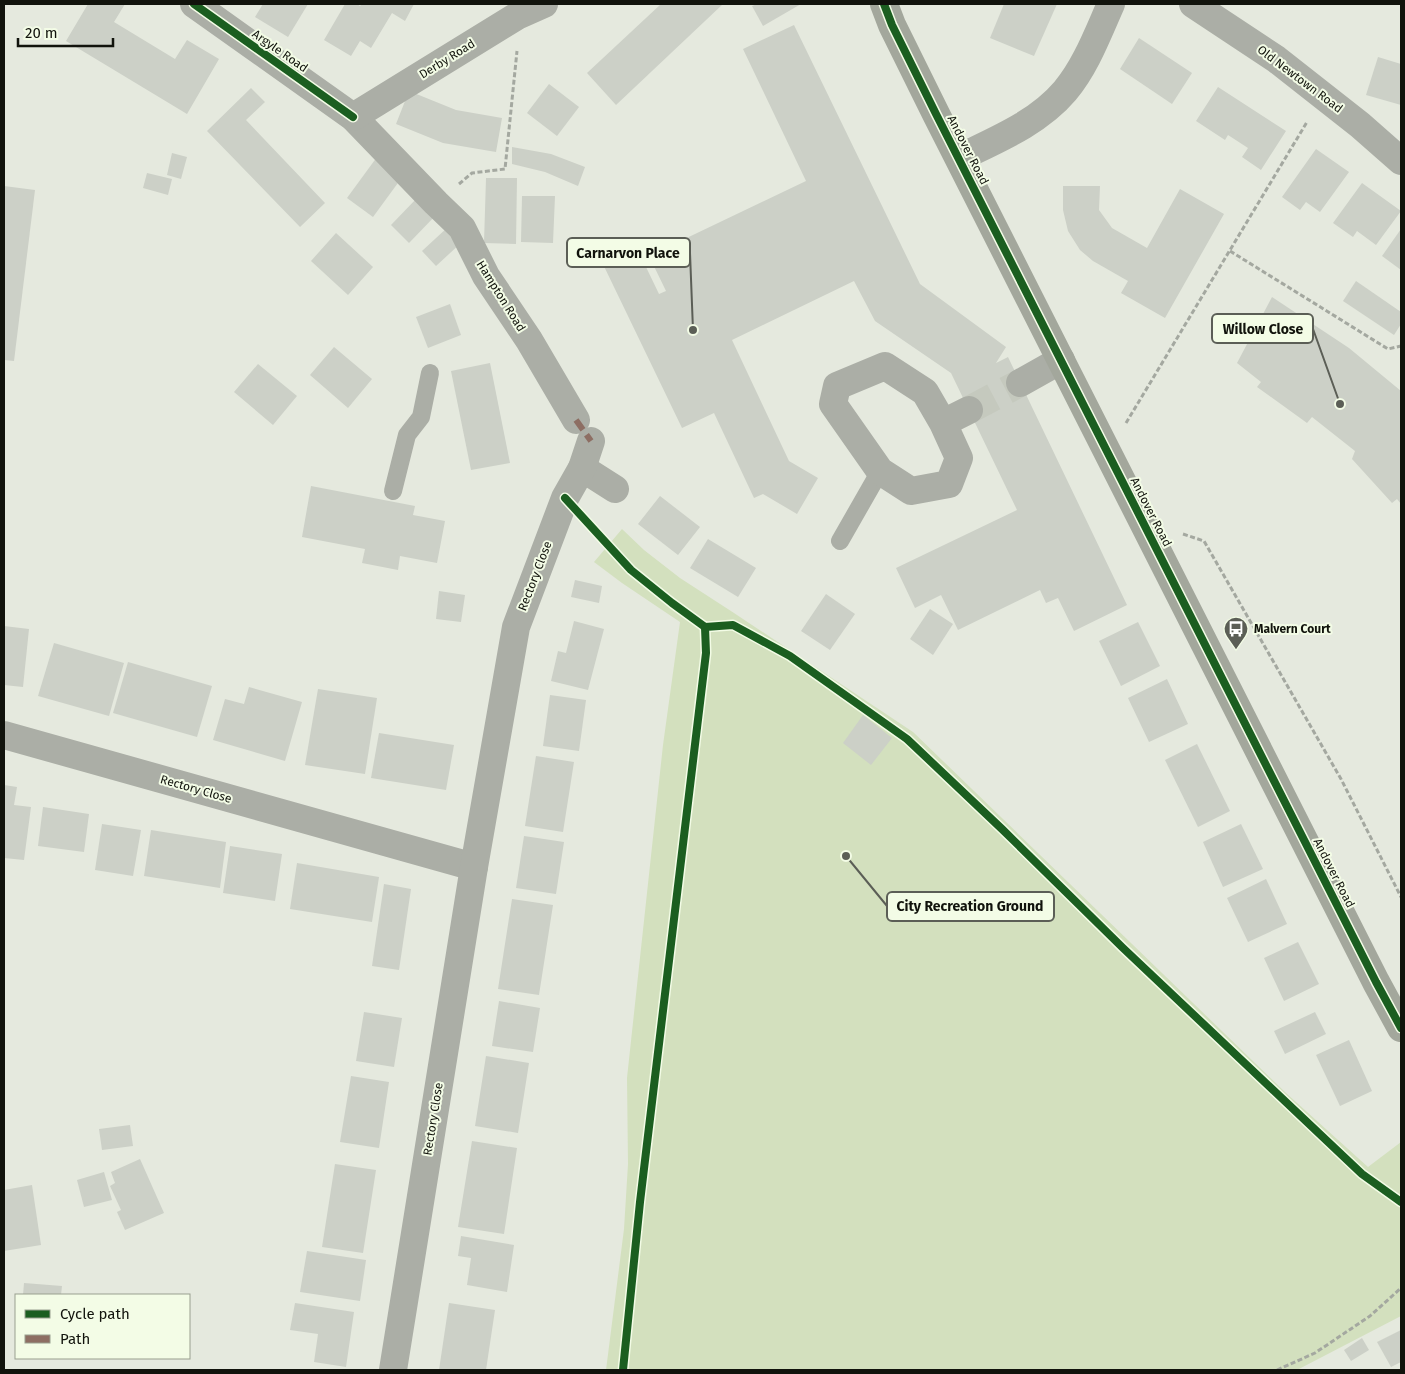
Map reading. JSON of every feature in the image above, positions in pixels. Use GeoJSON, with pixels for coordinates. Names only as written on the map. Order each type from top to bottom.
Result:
{"type":"FeatureCollection","features":[{"type":"Feature","properties":{"kind":"main road","name":"Andover Road"},"geometry":{"type":"LineString","coordinates":[[884,4],[892,25],[959,158],[1401,1028]]}},
{"type":"Feature","properties":{"kind":"street","name":"Argyle Road"},"geometry":{"type":"LineString","coordinates":[[194,4],[353,117]]}},
{"type":"Feature","properties":{"kind":"street","name":"Derby Road"},"geometry":{"type":"LineString","coordinates":[[353,117],[518,16],[544,4]]}},
{"type":"Feature","properties":{"kind":"street"},"geometry":{"type":"LineString","coordinates":[[959,158],[1022,125],[1056,101],[1079,71],[1111,4]]}},
{"type":"Feature","properties":{"kind":"street","name":"Old Newtown Road"},"geometry":{"type":"LineString","coordinates":[[1193,4],[1276,59],[1360,125],[1401,162]]}},
{"type":"Feature","properties":{"kind":"street","name":"Hampton Road"},"geometry":{"type":"LineString","coordinates":[[353,117],[436,204],[462,228],[486,276],[530,340],[584,430]]}},
{"type":"Feature","properties":{"kind":"street"},"geometry":{"type":"LineString","coordinates":[[1020,383],[1061,360]]}},
{"type":"Feature","properties":{"kind":"street"},"geometry":{"type":"LineString","coordinates":[[885,366],[925,392],[943,423],[959,458],[949,484],[911,491],[880,471],[834,404],[837,386],[885,366]]}},
{"type":"Feature","properties":{"kind":"street"},"geometry":{"type":"LineString","coordinates":[[943,423],[969,410]]}},
{"type":"Feature","properties":{"kind":"street","name":"Rectory Close"},"geometry":{"type":"LineString","coordinates":[[393,1370],[474,867],[516,627],[565,498],[582,468],[584,430]]}},
{"type":"Feature","properties":{"kind":"street"},"geometry":{"type":"LineString","coordinates":[[582,468],[615,489]]}},
{"type":"Feature","properties":{"kind":"street","name":"Rectory Close"},"geometry":{"type":"LineString","coordinates":[[4,735],[474,867]]}},
{"type":"Feature","properties":{"kind":"lane"},"geometry":{"type":"LineString","coordinates":[[393,491],[407,435],[421,417],[430,373]]}},
{"type":"Feature","properties":{"kind":"lane"},"geometry":{"type":"LineString","coordinates":[[840,541],[880,471]]}},
{"type":"Feature","properties":{"kind":"path"},"geometry":{"type":"LineString","coordinates":[[436,204],[472,173],[505,169],[519,36],[518,16]]}},
{"type":"Feature","properties":{"kind":"path"},"geometry":{"type":"LineString","coordinates":[[1123,429],[1323,96]]}},
{"type":"Feature","properties":{"kind":"path"},"geometry":{"type":"LineString","coordinates":[[1230,252],[1388,349],[1401,346]]}},
{"type":"Feature","properties":{"kind":"path"},"geometry":{"type":"LineString","coordinates":[[1180,533],[1204,541],[1341,779],[1401,896]]}},
{"type":"Feature","properties":{"kind":"path"},"geometry":{"type":"LineString","coordinates":[[1277,1370],[1315,1353],[1370,1316],[1401,1288]]}},
{"type":"Feature","properties":{"kind":"green space"},"geometry":{"type":"Polygon","coordinates":[[[622,529],[644,550],[680,578],[913,732],[1286,1093],[1368,1167],[1401,1142],[1401,1316],[1297,1370],[606,1370],[624,1229],[628,1164],[627,1078],[663,745],[680,622],[594,562],[622,529]]]}},
{"type":"Feature","properties":{"kind":"building"},"geometry":{"type":"Polygon","coordinates":[[[88,4],[125,4],[114,22],[175,59],[187,40],[219,59],[187,114],[66,41],[88,4]]]}},
{"type":"Feature","properties":{"kind":"building"},"geometry":{"type":"Polygon","coordinates":[[[263,4],[308,4],[288,37],[255,17],[263,4]]]}},
{"type":"Feature","properties":{"kind":"building"},"geometry":{"type":"Polygon","coordinates":[[[345,4],[357,4],[360,6],[362,4],[414,4],[405,21],[392,13],[371,48],[360,41],[351,56],[324,40],[345,4]]]}},
{"type":"Feature","properties":{"kind":"building"},"geometry":{"type":"Polygon","coordinates":[[[661,4],[723,4],[616,105],[587,73],[661,4]]]}},
{"type":"Feature","properties":{"kind":"building"},"geometry":{"type":"Polygon","coordinates":[[[757,4],[801,4],[763,26],[752,6],[757,4]]]}},
{"type":"Feature","properties":{"kind":"building"},"geometry":{"type":"Polygon","coordinates":[[[1004,4],[1057,4],[1034,56],[990,38],[1004,4]]]}},
{"type":"Feature","properties":{"kind":"building"},"geometry":{"type":"Polygon","coordinates":[[[794,25],[920,284],[1006,347],[996,363],[1008,357],[1127,605],[1074,631],[1058,598],[1046,603],[1040,590],[958,630],[941,595],[915,608],[896,568],[1017,510],[951,373],[875,321],[854,281],[732,340],[789,461],[818,478],[797,514],[763,494],[754,498],[714,413],[682,428],[600,258],[634,242],[659,294],[666,291],[649,256],[806,181],[743,49],[794,25]]]}},
{"type":"Feature","properties":{"kind":"building"},"geometry":{"type":"Polygon","coordinates":[[[1139,38],[1192,73],[1172,104],[1120,69],[1139,38]]]}},
{"type":"Feature","properties":{"kind":"building"},"geometry":{"type":"Polygon","coordinates":[[[1378,57],[1401,64],[1401,105],[1366,95],[1378,57]]]}},
{"type":"Feature","properties":{"kind":"building"},"geometry":{"type":"Polygon","coordinates":[[[549,84],[579,107],[557,136],[527,113],[549,84]]]}},
{"type":"Feature","properties":{"kind":"building"},"geometry":{"type":"Polygon","coordinates":[[[1218,87],[1286,131],[1261,170],[1242,157],[1248,148],[1228,135],[1225,140],[1196,121],[1218,87]]]}},
{"type":"Feature","properties":{"kind":"building"},"geometry":{"type":"Polygon","coordinates":[[[251,88],[265,102],[246,120],[325,203],[300,227],[207,131],[251,88]]]}},
{"type":"Feature","properties":{"kind":"building"},"geometry":{"type":"Polygon","coordinates":[[[409,91],[456,110],[502,118],[496,152],[443,143],[396,124],[409,91]]]}},
{"type":"Feature","properties":{"kind":"building"},"geometry":{"type":"Polygon","coordinates":[[[512,147],[551,154],[585,167],[578,186],[545,172],[512,164],[512,147]]]}},
{"type":"Feature","properties":{"kind":"building"},"geometry":{"type":"Polygon","coordinates":[[[1316,149],[1349,172],[1320,212],[1306,202],[1300,210],[1282,197],[1316,149]]]}},
{"type":"Feature","properties":{"kind":"building"},"geometry":{"type":"Polygon","coordinates":[[[172,153],[187,157],[181,179],[167,175],[172,153]]]}},
{"type":"Feature","properties":{"kind":"building"},"geometry":{"type":"Polygon","coordinates":[[[377,157],[403,176],[373,217],[347,198],[377,157]]]}},
{"type":"Feature","properties":{"kind":"building"},"geometry":{"type":"Polygon","coordinates":[[[147,173],[172,179],[168,195],[143,188],[147,173]]]}},
{"type":"Feature","properties":{"kind":"building"},"geometry":{"type":"Polygon","coordinates":[[[486,178],[517,178],[516,244],[484,243],[486,178]]]}},
{"type":"Feature","properties":{"kind":"building"},"geometry":{"type":"Polygon","coordinates":[[[1362,183],[1401,211],[1376,245],[1357,231],[1353,237],[1333,223],[1362,183]]]}},
{"type":"Feature","properties":{"kind":"building"},"geometry":{"type":"Polygon","coordinates":[[[4,186],[35,190],[14,361],[4,360],[4,186]]]}},
{"type":"Feature","properties":{"kind":"building"},"geometry":{"type":"Polygon","coordinates":[[[1063,186],[1100,186],[1099,210],[1112,228],[1147,248],[1180,189],[1224,214],[1165,318],[1121,293],[1128,281],[1093,261],[1080,250],[1068,231],[1063,210],[1063,186]]]}},
{"type":"Feature","properties":{"kind":"building"},"geometry":{"type":"Polygon","coordinates":[[[522,196],[555,196],[553,243],[521,242],[522,196]]]}},
{"type":"Feature","properties":{"kind":"building"},"geometry":{"type":"Polygon","coordinates":[[[418,197],[436,215],[409,243],[391,225],[418,197]]]}},
{"type":"Feature","properties":{"kind":"building"},"geometry":{"type":"Polygon","coordinates":[[[448,227],[462,242],[436,266],[422,251],[448,227]]]}},
{"type":"Feature","properties":{"kind":"building"},"geometry":{"type":"Polygon","coordinates":[[[1401,229],[1401,270],[1382,256],[1401,229]]]}},
{"type":"Feature","properties":{"kind":"building"},"geometry":{"type":"Polygon","coordinates":[[[336,233],[373,267],[348,295],[311,261],[336,233]]]}},
{"type":"Feature","properties":{"kind":"building"},"geometry":{"type":"Polygon","coordinates":[[[1356,281],[1401,312],[1401,324],[1394,335],[1343,301],[1356,281]]]}},
{"type":"Feature","properties":{"kind":"building"},"geometry":{"type":"Polygon","coordinates":[[[1272,297],[1349,348],[1401,391],[1401,504],[1397,499],[1392,503],[1352,459],[1355,451],[1312,417],[1307,423],[1257,387],[1261,382],[1237,363],[1272,297]]]}},
{"type":"Feature","properties":{"kind":"building"},"geometry":{"type":"Polygon","coordinates":[[[450,304],[461,335],[428,348],[416,317],[450,304]]]}},
{"type":"Feature","properties":{"kind":"building"},"geometry":{"type":"Polygon","coordinates":[[[334,347],[372,379],[348,408],[310,375],[334,347]]]}},
{"type":"Feature","properties":{"kind":"building"},"geometry":{"type":"Polygon","coordinates":[[[490,363],[510,463],[471,470],[451,371],[490,363]]]}},
{"type":"Feature","properties":{"kind":"building"},"geometry":{"type":"Polygon","coordinates":[[[258,364],[297,396],[273,425],[234,392],[258,364]]]}},
{"type":"Feature","properties":{"kind":"building"},"geometry":{"type":"Polygon","coordinates":[[[311,486],[415,506],[413,515],[445,521],[437,563],[400,556],[398,570],[362,563],[365,549],[302,537],[311,486]]]}},
{"type":"Feature","properties":{"kind":"building"},"geometry":{"type":"Polygon","coordinates":[[[660,496],[700,527],[678,555],[638,524],[660,496]]]}},
{"type":"Feature","properties":{"kind":"building"},"geometry":{"type":"Polygon","coordinates":[[[708,539],[756,568],[738,597],[690,568],[708,539]]]}},
{"type":"Feature","properties":{"kind":"building"},"geometry":{"type":"Polygon","coordinates":[[[575,580],[602,586],[599,603],[571,597],[575,580]]]}},
{"type":"Feature","properties":{"kind":"building"},"geometry":{"type":"Polygon","coordinates":[[[439,591],[465,595],[461,622],[436,619],[439,591]]]}},
{"type":"Feature","properties":{"kind":"building"},"geometry":{"type":"Polygon","coordinates":[[[826,594],[855,614],[830,650],[801,631],[826,594]]]}},
{"type":"Feature","properties":{"kind":"building"},"geometry":{"type":"Polygon","coordinates":[[[930,609],[953,624],[933,655],[910,639],[930,609]]]}},
{"type":"Feature","properties":{"kind":"building"},"geometry":{"type":"Polygon","coordinates":[[[574,621],[604,629],[588,690],[551,681],[558,651],[566,653],[574,621]]]}},
{"type":"Feature","properties":{"kind":"building"},"geometry":{"type":"Polygon","coordinates":[[[1138,622],[1160,666],[1121,686],[1099,641],[1138,622]]]}},
{"type":"Feature","properties":{"kind":"building"},"geometry":{"type":"Polygon","coordinates":[[[4,626],[29,629],[23,687],[4,685],[4,626]]]}},
{"type":"Feature","properties":{"kind":"building"},"geometry":{"type":"Polygon","coordinates":[[[54,643],[124,663],[109,716],[38,696],[54,643]]]}},
{"type":"Feature","properties":{"kind":"building"},"geometry":{"type":"Polygon","coordinates":[[[128,662],[212,686],[197,737],[113,713],[128,662]]]}},
{"type":"Feature","properties":{"kind":"building"},"geometry":{"type":"Polygon","coordinates":[[[1167,679],[1188,724],[1149,742],[1128,698],[1167,679]]]}},
{"type":"Feature","properties":{"kind":"building"},"geometry":{"type":"Polygon","coordinates":[[[249,687],[302,702],[285,761],[213,740],[225,699],[244,704],[249,687]]]}},
{"type":"Feature","properties":{"kind":"building"},"geometry":{"type":"Polygon","coordinates":[[[318,689],[377,698],[365,774],[305,765],[318,689]]]}},
{"type":"Feature","properties":{"kind":"building"},"geometry":{"type":"Polygon","coordinates":[[[550,695],[586,700],[579,751],[543,746],[550,695]]]}},
{"type":"Feature","properties":{"kind":"building"},"geometry":{"type":"Polygon","coordinates":[[[863,715],[892,738],[871,765],[843,743],[863,715]]]}},
{"type":"Feature","properties":{"kind":"building"},"geometry":{"type":"Polygon","coordinates":[[[379,733],[454,745],[446,790],[371,778],[379,733]]]}},
{"type":"Feature","properties":{"kind":"building"},"geometry":{"type":"Polygon","coordinates":[[[1197,744],[1230,811],[1198,827],[1165,760],[1197,744]]]}},
{"type":"Feature","properties":{"kind":"building"},"geometry":{"type":"Polygon","coordinates":[[[536,756],[574,762],[563,832],[525,826],[536,756]]]}},
{"type":"Feature","properties":{"kind":"building"},"geometry":{"type":"Polygon","coordinates":[[[4,785],[17,787],[14,805],[31,807],[24,860],[4,858],[4,785]]]}},
{"type":"Feature","properties":{"kind":"building"},"geometry":{"type":"Polygon","coordinates":[[[43,807],[89,814],[84,852],[38,846],[43,807]]]}},
{"type":"Feature","properties":{"kind":"building"},"geometry":{"type":"Polygon","coordinates":[[[102,824],[141,830],[133,876],[95,870],[102,824]]]}},
{"type":"Feature","properties":{"kind":"building"},"geometry":{"type":"Polygon","coordinates":[[[1241,824],[1263,869],[1223,887],[1203,842],[1241,824]]]}},
{"type":"Feature","properties":{"kind":"building"},"geometry":{"type":"Polygon","coordinates":[[[151,830],[226,842],[220,888],[144,876],[151,830]]]}},
{"type":"Feature","properties":{"kind":"building"},"geometry":{"type":"Polygon","coordinates":[[[524,836],[564,842],[556,894],[516,888],[524,836]]]}},
{"type":"Feature","properties":{"kind":"building"},"geometry":{"type":"Polygon","coordinates":[[[230,846],[282,854],[275,901],[223,893],[230,846]]]}},
{"type":"Feature","properties":{"kind":"building"},"geometry":{"type":"Polygon","coordinates":[[[297,863],[379,877],[372,922],[290,909],[297,863]]]}},
{"type":"Feature","properties":{"kind":"building"},"geometry":{"type":"Polygon","coordinates":[[[1266,879],[1287,924],[1248,942],[1227,898],[1266,879]]]}},
{"type":"Feature","properties":{"kind":"building"},"geometry":{"type":"Polygon","coordinates":[[[384,884],[411,889],[399,970],[372,966],[384,884]]]}},
{"type":"Feature","properties":{"kind":"building"},"geometry":{"type":"Polygon","coordinates":[[[512,899],[553,905],[539,995],[498,989],[512,899]]]}},
{"type":"Feature","properties":{"kind":"building"},"geometry":{"type":"Polygon","coordinates":[[[1298,942],[1319,984],[1284,1001],[1264,958],[1298,942]]]}},
{"type":"Feature","properties":{"kind":"building"},"geometry":{"type":"Polygon","coordinates":[[[499,1001],[540,1008],[533,1052],[492,1046],[499,1001]]]}},
{"type":"Feature","properties":{"kind":"building"},"geometry":{"type":"Polygon","coordinates":[[[364,1012],[402,1018],[394,1067],[356,1061],[364,1012]]]}},
{"type":"Feature","properties":{"kind":"building"},"geometry":{"type":"Polygon","coordinates":[[[1315,1012],[1326,1034],[1285,1054],[1274,1031],[1315,1012]]]}},
{"type":"Feature","properties":{"kind":"building"},"geometry":{"type":"Polygon","coordinates":[[[1349,1040],[1372,1091],[1340,1106],[1316,1055],[1349,1040]]]}},
{"type":"Feature","properties":{"kind":"building"},"geometry":{"type":"Polygon","coordinates":[[[486,1056],[529,1063],[518,1133],[475,1126],[486,1056]]]}},
{"type":"Feature","properties":{"kind":"building"},"geometry":{"type":"Polygon","coordinates":[[[351,1076],[389,1082],[379,1148],[340,1142],[351,1076]]]}},
{"type":"Feature","properties":{"kind":"building"},"geometry":{"type":"Polygon","coordinates":[[[130,1125],[133,1146],[102,1150],[99,1129],[130,1125]]]}},
{"type":"Feature","properties":{"kind":"building"},"geometry":{"type":"Polygon","coordinates":[[[472,1141],[517,1148],[504,1234],[458,1227],[472,1141]]]}},
{"type":"Feature","properties":{"kind":"building"},"geometry":{"type":"Polygon","coordinates":[[[140,1159],[164,1213],[125,1230],[117,1212],[121,1210],[110,1186],[115,1183],[111,1172],[140,1159]]]}},
{"type":"Feature","properties":{"kind":"building"},"geometry":{"type":"Polygon","coordinates":[[[335,1164],[376,1170],[363,1253],[322,1247],[335,1164]]]}},
{"type":"Feature","properties":{"kind":"building"},"geometry":{"type":"Polygon","coordinates":[[[104,1172],[112,1200],[84,1207],[77,1180],[104,1172]]]}},
{"type":"Feature","properties":{"kind":"building"},"geometry":{"type":"Polygon","coordinates":[[[32,1185],[41,1245],[4,1251],[4,1190],[32,1185]]]}},
{"type":"Feature","properties":{"kind":"building"},"geometry":{"type":"Polygon","coordinates":[[[461,1236],[514,1245],[507,1292],[467,1285],[471,1258],[458,1256],[461,1236]]]}},
{"type":"Feature","properties":{"kind":"building"},"geometry":{"type":"Polygon","coordinates":[[[307,1251],[366,1260],[360,1301],[300,1292],[307,1251]]]}},
{"type":"Feature","properties":{"kind":"building"},"geometry":{"type":"Polygon","coordinates":[[[24,1283],[62,1286],[61,1294],[23,1294],[24,1283]]]}},
{"type":"Feature","properties":{"kind":"building"},"geometry":{"type":"Polygon","coordinates":[[[295,1303],[354,1312],[346,1367],[314,1362],[318,1334],[290,1330],[295,1303]]]}},
{"type":"Feature","properties":{"kind":"building"},"geometry":{"type":"Polygon","coordinates":[[[449,1303],[495,1310],[486,1370],[439,1370],[449,1303]]]}},
{"type":"Feature","properties":{"kind":"building"},"geometry":{"type":"Polygon","coordinates":[[[1401,1330],[1401,1362],[1391,1367],[1377,1342],[1401,1330]]]}},
{"type":"Feature","properties":{"kind":"building"},"geometry":{"type":"Polygon","coordinates":[[[1362,1338],[1369,1350],[1351,1361],[1344,1350],[1362,1338]]]}},
{"type":"Feature","properties":{"kind":"tunnel"},"geometry":{"type":"LineString","coordinates":[[969,410],[1020,383]]}},
{"type":"Feature","properties":{"kind":"marked path"},"geometry":{"type":"LineString","coordinates":[[576,420],[591,441]]}},
{"type":"Feature","properties":{"kind":"cycle path"},"geometry":{"type":"LineString","coordinates":[[194,4],[353,117]]}},
{"type":"Feature","properties":{"kind":"cycle path"},"geometry":{"type":"LineString","coordinates":[[884,4],[892,25],[936,114],[1401,1028]]}},
{"type":"Feature","properties":{"kind":"cycle path"},"geometry":{"type":"LineString","coordinates":[[565,498],[631,570],[705,627],[733,625],[790,656],[907,739],[1123,948],[1362,1174],[1401,1202]]}},
{"type":"Feature","properties":{"kind":"cycle path"},"geometry":{"type":"LineString","coordinates":[[623,1370],[640,1202],[706,653],[705,627]]}},
{"type":"Feature","properties":{"kind":"place","name":"Carnarvon Place"},"geometry":{"type":"Point","coordinates":[693,330]}},
{"type":"Feature","properties":{"kind":"place","name":"Willow Close"},"geometry":{"type":"Point","coordinates":[1340,404]}},
{"type":"Feature","properties":{"kind":"place","name":"Malvern Court"},"geometry":{"type":"Point","coordinates":[1236,650]}},
{"type":"Feature","properties":{"kind":"place","name":"City Recreation Ground"},"geometry":{"type":"Point","coordinates":[846,856]}}]}
